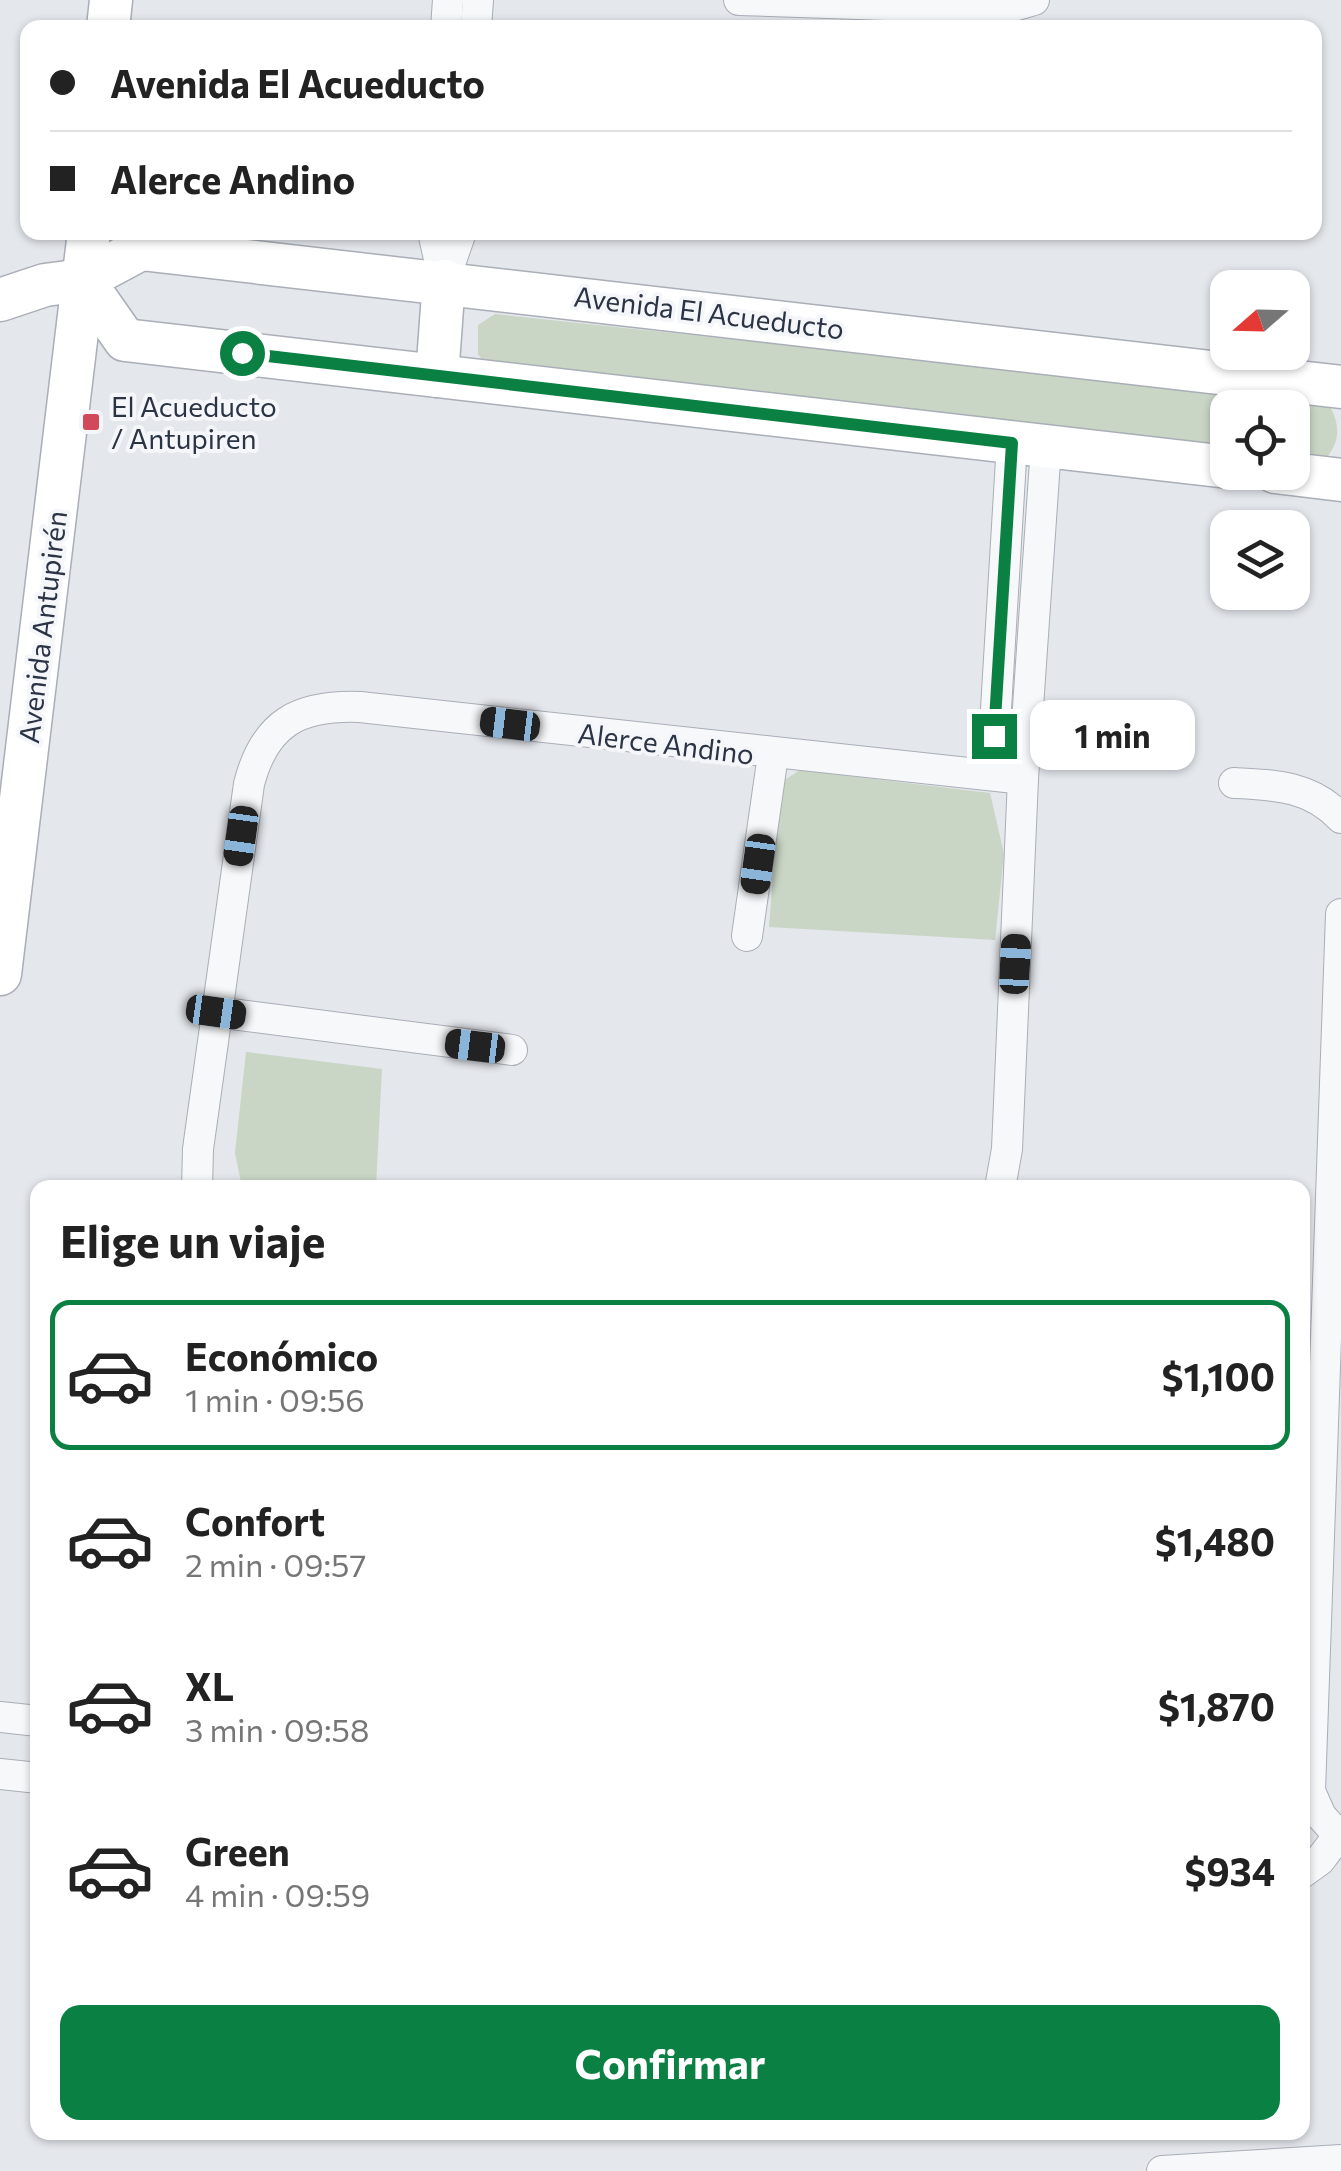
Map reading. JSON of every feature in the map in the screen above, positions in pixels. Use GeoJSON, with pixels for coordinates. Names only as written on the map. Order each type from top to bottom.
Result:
{"type":"FeatureCollection","features":[{"type":"Feature","properties":{"kind":"street"},"geometry":{"type":"LineString","coordinates":[[739,0],[1002,9],[1034,0]]}},
{"type":"Feature","properties":{"kind":"street","name":"Avenida Antupirén"},"geometry":{"type":"LineString","coordinates":[[0,974],[88,240]]}},
{"type":"Feature","properties":{"kind":"street"},"geometry":{"type":"LineString","coordinates":[[435,240],[444,281]]}},
{"type":"Feature","properties":{"kind":"street"},"geometry":{"type":"LineString","coordinates":[[437,376],[444,281],[458,240]]}},
{"type":"Feature","properties":{"kind":"street","name":"Avenida El Acueducto"},"geometry":{"type":"LineString","coordinates":[[0,300],[45,285],[84,280],[141,248],[1341,387]]}},
{"type":"Feature","properties":{"kind":"street"},"geometry":{"type":"LineString","coordinates":[[84,280],[125,340],[1210,465]]}},
{"type":"Feature","properties":{"kind":"street"},"geometry":{"type":"LineString","coordinates":[[992,775],[1029,445]]}},
{"type":"Feature","properties":{"kind":"street"},"geometry":{"type":"LineString","coordinates":[[1001,1180],[1007,1149],[1023,779],[1029,445]]}},
{"type":"Feature","properties":{"kind":"street"},"geometry":{"type":"LineString","coordinates":[[1310,476],[1341,480]]}},
{"type":"Feature","properties":{"kind":"street","name":"Alerce Andino"},"geometry":{"type":"LineString","coordinates":[[197,1180],[216,1012],[254,764],[271,735],[300,713],[318,707],[360,707],[772,755],[1023,779]]}},
{"type":"Feature","properties":{"kind":"street"},"geometry":{"type":"LineString","coordinates":[[748,936],[772,755]]}},
{"type":"Feature","properties":{"kind":"street"},"geometry":{"type":"LineString","coordinates":[[1234,783],[1302,790],[1326,803],[1341,818]]}},
{"type":"Feature","properties":{"kind":"street"},"geometry":{"type":"LineString","coordinates":[[1310,1867],[1340,1837],[1321,1816],[1310,1791],[1341,914]]}},
{"type":"Feature","properties":{"kind":"street"},"geometry":{"type":"LineString","coordinates":[[216,1012],[512,1050]]}},
{"type":"Feature","properties":{"kind":"street"},"geometry":{"type":"LineString","coordinates":[[0,1717],[30,1719]]}},
{"type":"Feature","properties":{"kind":"street"},"geometry":{"type":"LineString","coordinates":[[0,1774],[30,1777]]}},
{"type":"Feature","properties":{"kind":"street"},"geometry":{"type":"LineString","coordinates":[[1162,2171],[1327,2164]]}},
{"type":"Feature","properties":{"kind":"green space"},"geometry":{"type":"Polygon","coordinates":[[[495,314],[1210,390],[1210,449],[490,370],[478,354],[478,325],[495,314]]]}},
{"type":"Feature","properties":{"kind":"green space"},"geometry":{"type":"Polygon","coordinates":[[[1310,401],[1328,403],[1335,419],[1337,434],[1323,461],[1310,460],[1310,401]]]}},
{"type":"Feature","properties":{"kind":"green space"},"geometry":{"type":"Polygon","coordinates":[[[800,770],[990,793],[1004,854],[995,940],[769,927],[780,783],[800,770]]]}},
{"type":"Feature","properties":{"kind":"green space"},"geometry":{"type":"Polygon","coordinates":[[[246,1052],[382,1069],[376,1180],[241,1180],[235,1153],[246,1052]]]}},
{"type":"Feature","properties":{"kind":"place","name":"El Acueducto / Antupiren"},"geometry":{"type":"Point","coordinates":[91,422]}},
{"type":"Feature","properties":{"kind":"route"},"geometry":{"type":"LineString","coordinates":[[242,353],[1012,443],[994,736]]}}]}
